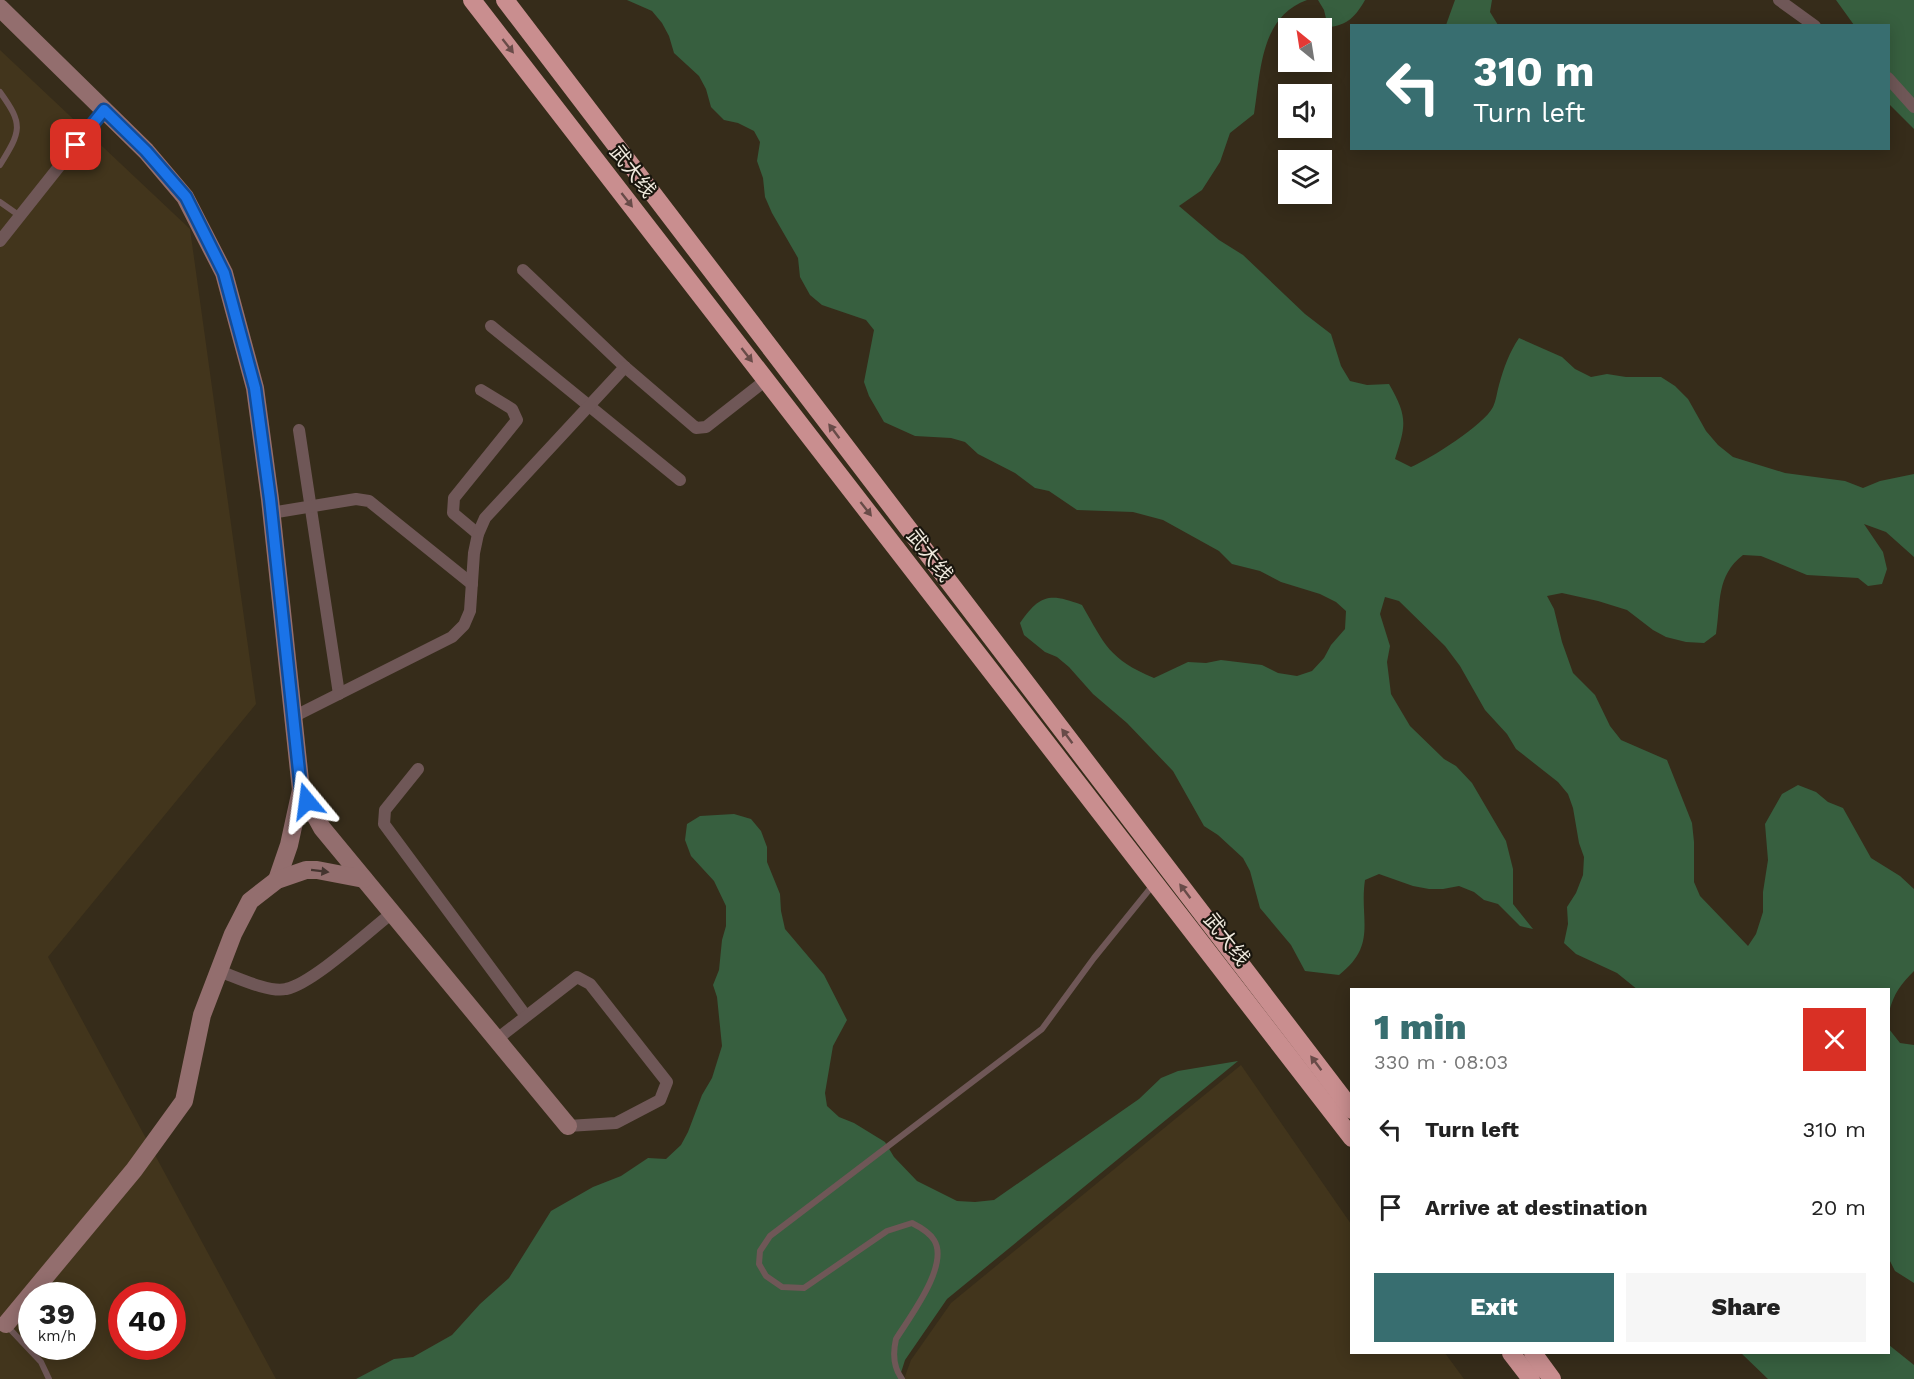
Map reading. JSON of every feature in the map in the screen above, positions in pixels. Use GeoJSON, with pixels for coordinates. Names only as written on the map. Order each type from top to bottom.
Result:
{"type":"FeatureCollection","features":[{"type":"Feature","properties":{"kind":"highway","name":"武大线"},"geometry":{"type":"LineString","coordinates":[[472,0],[1350,1135]]}},
{"type":"Feature","properties":{"kind":"highway","name":"武大线"},"geometry":{"type":"LineString","coordinates":[[505,0],[1350,1107]]}},
{"type":"Feature","properties":{"kind":"highway"},"geometry":{"type":"LineString","coordinates":[[1512,1354],[1531,1379]]}},
{"type":"Feature","properties":{"kind":"highway"},"geometry":{"type":"LineString","coordinates":[[1534,1354],[1552,1379]]}},
{"type":"Feature","properties":{"kind":"street"},"geometry":{"type":"LineString","coordinates":[[1779,0],[1812,24]]}},
{"type":"Feature","properties":{"kind":"street"},"geometry":{"type":"LineString","coordinates":[[0,8],[146,151],[186,197],[224,273],[255,388],[301,790],[289,845],[277,880]]}},
{"type":"Feature","properties":{"kind":"street"},"geometry":{"type":"LineString","coordinates":[[1890,80],[1914,107]]}},
{"type":"Feature","properties":{"kind":"street"},"geometry":{"type":"LineString","coordinates":[[0,241],[104,110]]}},
{"type":"Feature","properties":{"kind":"street"},"geometry":{"type":"LineString","coordinates":[[523,270],[625,368],[696,428],[706,427],[766,380]]}},
{"type":"Feature","properties":{"kind":"street"},"geometry":{"type":"LineString","coordinates":[[491,326],[680,480]]}},
{"type":"Feature","properties":{"kind":"street"},"geometry":{"type":"LineString","coordinates":[[293,717],[452,637],[464,625],[470,611],[474,553],[478,534],[485,518],[625,368]]}},
{"type":"Feature","properties":{"kind":"street"},"geometry":{"type":"LineString","coordinates":[[478,534],[453,513],[454,498],[517,420],[512,409],[481,390]]}},
{"type":"Feature","properties":{"kind":"street"},"geometry":{"type":"LineString","coordinates":[[299,430],[339,694]]}},
{"type":"Feature","properties":{"kind":"street"},"geometry":{"type":"LineString","coordinates":[[271,513],[356,499],[369,501],[472,584]]}},
{"type":"Feature","properties":{"kind":"street"},"geometry":{"type":"LineString","coordinates":[[418,769],[385,810],[384,824],[526,1016]]}},
{"type":"Feature","properties":{"kind":"street"},"geometry":{"type":"LineString","coordinates":[[301,790],[322,828],[568,1125],[616,1123],[660,1100],[667,1082],[590,984],[577,976],[497,1039]]}},
{"type":"Feature","properties":{"kind":"street"},"geometry":{"type":"LineString","coordinates":[[6,1324],[134,1170],[184,1101],[202,1015],[233,934],[250,901],[277,880],[306,870],[364,879]]}},
{"type":"Feature","properties":{"kind":"street"},"geometry":{"type":"LineString","coordinates":[[219,970],[270,989],[286,990],[308,979],[392,913]]}},
{"type":"Feature","properties":{"kind":"lane"},"geometry":{"type":"LineString","coordinates":[[0,92],[14,110],[18,122],[15,141],[0,165]]}},
{"type":"Feature","properties":{"kind":"lane"},"geometry":{"type":"LineString","coordinates":[[0,202],[20,216]]}},
{"type":"Feature","properties":{"kind":"lane"},"geometry":{"type":"LineString","coordinates":[[902,1379],[896,1371],[894,1348],[896,1339],[932,1278],[938,1259],[935,1241],[922,1228],[912,1223],[887,1231],[804,1288],[782,1287],[766,1276],[759,1264],[760,1251],[770,1236],[1042,1029],[1094,958],[1168,869]]}},
{"type":"Feature","properties":{"kind":"lane"},"geometry":{"type":"LineString","coordinates":[[6,1324],[41,1362],[49,1379]]}},
{"type":"Feature","properties":{"kind":"shaded area"},"geometry":{"type":"Polygon","coordinates":[[[0,50],[190,229],[256,704],[48,957],[276,1379],[0,1379],[0,50]]]}},
{"type":"Feature","properties":{"kind":"shaded area"},"geometry":{"type":"Polygon","coordinates":[[[1241,1065],[1350,1223],[1350,1354],[1446,1354],[1464,1379],[904,1379],[911,1360],[951,1303],[1241,1065]]]}},
{"type":"Feature","properties":{"kind":"green space"},"geometry":{"type":"Polygon","coordinates":[[[627,0],[1307,0],[1278,18],[1271,32],[1261,64],[1254,114],[1230,133],[1220,162],[1202,190],[1179,206],[1219,240],[1243,255],[1305,314],[1331,334],[1341,366],[1350,381],[1367,385],[1389,384],[1400,405],[1403,421],[1395,459],[1411,467],[1431,457],[1479,423],[1493,407],[1505,366],[1519,338],[1562,357],[1575,369],[1591,377],[1607,374],[1626,377],[1661,377],[1675,386],[1688,399],[1706,431],[1733,457],[1785,473],[1845,481],[1863,488],[1880,481],[1914,474],[1914,557],[1886,532],[1864,524],[1883,552],[1887,569],[1882,584],[1868,586],[1858,578],[1807,575],[1761,556],[1743,555],[1734,563],[1724,581],[1716,634],[1704,643],[1686,642],[1666,637],[1627,610],[1598,601],[1562,593],[1547,596],[1554,609],[1573,673],[1595,695],[1610,726],[1621,740],[1667,760],[1692,823],[1694,882],[1700,896],[1748,946],[1756,934],[1763,912],[1763,892],[1768,860],[1765,824],[1782,794],[1798,785],[1816,792],[1828,802],[1843,808],[1871,858],[1900,876],[1914,889],[1914,971],[1898,989],[1890,1009],[1890,988],[1636,988],[1617,973],[1576,954],[1564,943],[1568,924],[1567,907],[1583,875],[1584,857],[1568,794],[1558,782],[1516,749],[1507,734],[1485,710],[1460,666],[1445,646],[1399,601],[1385,597],[1380,614],[1390,646],[1387,662],[1391,694],[1410,726],[1472,783],[1506,841],[1513,869],[1513,904],[1533,929],[1520,926],[1498,904],[1484,900],[1474,892],[1459,886],[1429,889],[1379,874],[1365,880],[1363,942],[1351,964],[1339,975],[1305,971],[1291,945],[1260,908],[1250,871],[1243,858],[1218,835],[1204,826],[1173,771],[1127,723],[1093,694],[1069,667],[1024,635],[1020,623],[1040,601],[1062,599],[1082,605],[1110,649],[1127,664],[1154,678],[1188,662],[1206,663],[1221,660],[1262,665],[1278,673],[1297,676],[1312,671],[1324,658],[1331,645],[1345,629],[1346,611],[1336,602],[1320,594],[1281,582],[1260,571],[1232,564],[1219,551],[1163,520],[1133,512],[1077,510],[1049,491],[1035,488],[1015,473],[978,454],[965,442],[951,438],[915,436],[884,422],[864,382],[874,330],[866,320],[822,305],[810,295],[800,277],[798,258],[765,197],[763,178],[757,161],[760,142],[754,131],[738,123],[724,120],[711,107],[706,89],[699,76],[674,53],[662,23],[652,11],[627,0]]]}},
{"type":"Feature","properties":{"kind":"green space"},"geometry":{"type":"Polygon","coordinates":[[[1318,0],[1365,0],[1358,11],[1341,25],[1332,26],[1332,18],[1326,18],[1318,0]]]}},
{"type":"Feature","properties":{"kind":"green space"},"geometry":{"type":"Polygon","coordinates":[[[1455,0],[1492,0],[1490,12],[1497,24],[1446,24],[1455,0]]]}},
{"type":"Feature","properties":{"kind":"green space"},"geometry":{"type":"Polygon","coordinates":[[[1836,0],[1914,0],[1914,129],[1890,105],[1890,24],[1853,24],[1836,0]]]}},
{"type":"Feature","properties":{"kind":"green space"},"geometry":{"type":"Polygon","coordinates":[[[734,814],[751,819],[761,831],[767,847],[767,862],[780,894],[785,929],[824,975],[847,1020],[833,1046],[825,1093],[827,1106],[839,1117],[854,1123],[885,1142],[894,1157],[917,1181],[957,1201],[994,1200],[1139,1099],[1161,1078],[1178,1071],[1238,1061],[947,1299],[905,1360],[899,1379],[356,1379],[394,1359],[413,1357],[452,1335],[480,1304],[509,1278],[551,1211],[593,1187],[621,1176],[648,1158],[666,1159],[681,1145],[702,1095],[712,1078],[722,1046],[717,997],[713,985],[719,970],[726,926],[726,906],[714,881],[691,856],[685,840],[687,824],[700,816],[734,814]]]}},
{"type":"Feature","properties":{"kind":"green space"},"geometry":{"type":"Polygon","coordinates":[[[1890,1030],[1900,1043],[1914,1045],[1914,1283],[1895,1271],[1890,1261],[1890,1030]]]}},
{"type":"Feature","properties":{"kind":"green space"},"geometry":{"type":"Polygon","coordinates":[[[1890,1346],[1914,1365],[1914,1379],[1768,1379],[1742,1354],[1890,1354],[1890,1346]]]}},
{"type":"Feature","properties":{"kind":"route"},"geometry":{"type":"LineString","coordinates":[[76,145],[104,110],[146,151],[186,197],[224,273],[255,388],[270,499],[301,790],[307,801]]}}]}
